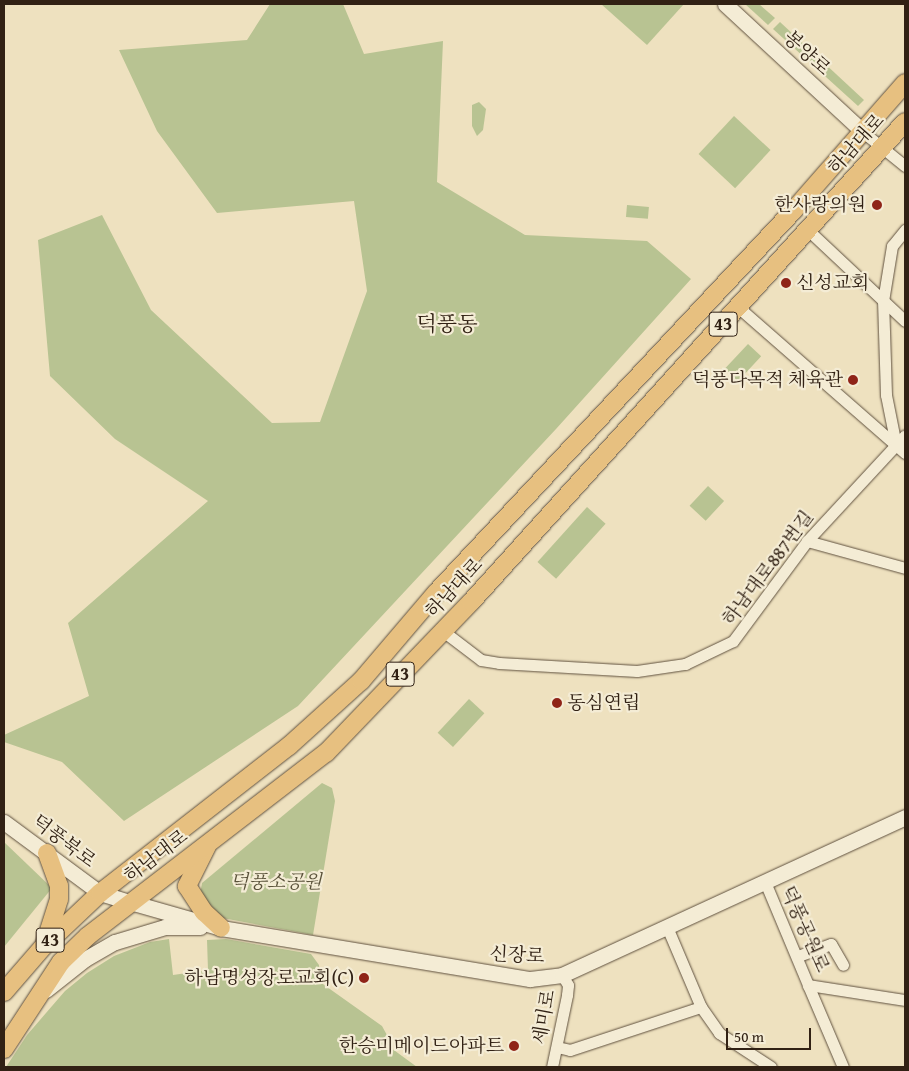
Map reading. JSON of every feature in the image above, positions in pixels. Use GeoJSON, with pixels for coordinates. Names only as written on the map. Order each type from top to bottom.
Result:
{"type":"FeatureCollection","features":[{"type":"Feature","properties":{"kind":"main road","name":"하남대로"},"geometry":{"type":"LineString","coordinates":[[4,992],[43,946],[100,892],[289,746],[361,681],[436,593],[595,426],[863,132],[905,83]]}},
{"type":"Feature","properties":{"kind":"main road","name":"하남대로"},"geometry":{"type":"LineString","coordinates":[[4,1049],[61,962],[130,902],[326,752],[443,631],[905,122]]}},
{"type":"Feature","properties":{"kind":"main road"},"geometry":{"type":"LineString","coordinates":[[210,841],[187,886],[204,912],[221,928]]}},
{"type":"Feature","properties":{"kind":"main road"},"geometry":{"type":"LineString","coordinates":[[43,946],[59,899],[59,886],[47,853]]}},
{"type":"Feature","properties":{"kind":"street","name":"봉양로"},"geometry":{"type":"LineString","coordinates":[[725,4],[863,132]]}},
{"type":"Feature","properties":{"kind":"street"},"geometry":{"type":"LineString","coordinates":[[863,132],[905,166]]}},
{"type":"Feature","properties":{"kind":"street"},"geometry":{"type":"LineString","coordinates":[[808,230],[905,321]]}},
{"type":"Feature","properties":{"kind":"street"},"geometry":{"type":"LineString","coordinates":[[896,445],[886,395],[883,301],[892,246],[905,230]]}},
{"type":"Feature","properties":{"kind":"street"},"geometry":{"type":"LineString","coordinates":[[738,307],[905,453]]}},
{"type":"Feature","properties":{"kind":"street","name":"하남대로887번길"},"geometry":{"type":"LineString","coordinates":[[443,631],[481,660],[500,663],[637,672],[685,664],[734,642],[807,540],[905,435]]}},
{"type":"Feature","properties":{"kind":"street"},"geometry":{"type":"LineString","coordinates":[[807,540],[905,568]]}},
{"type":"Feature","properties":{"kind":"street","name":"신장로"},"geometry":{"type":"LineString","coordinates":[[100,892],[221,928],[510,978],[562,975],[905,817]]}},
{"type":"Feature","properties":{"kind":"street","name":"덕풍북로"},"geometry":{"type":"LineString","coordinates":[[6,820],[100,892]]}},
{"type":"Feature","properties":{"kind":"street","name":"덕풍공원로"},"geometry":{"type":"LineString","coordinates":[[764,882],[798,956],[808,985],[905,1000]]}},
{"type":"Feature","properties":{"kind":"street"},"geometry":{"type":"LineString","coordinates":[[667,927],[701,1007],[719,1033],[770,1067]]}},
{"type":"Feature","properties":{"kind":"street"},"geometry":{"type":"LineString","coordinates":[[39,996],[85,960],[122,939],[165,928],[221,928]]}},
{"type":"Feature","properties":{"kind":"street"},"geometry":{"type":"LineString","coordinates":[[798,956],[831,944],[842,965]]}},
{"type":"Feature","properties":{"kind":"street","name":"세미로"},"geometry":{"type":"LineString","coordinates":[[552,1067],[568,985],[562,975]]}},
{"type":"Feature","properties":{"kind":"street"},"geometry":{"type":"LineString","coordinates":[[808,985],[842,1067]]}},
{"type":"Feature","properties":{"kind":"street"},"geometry":{"type":"LineString","coordinates":[[557,1047],[570,1050],[701,1007]]}},
{"type":"Feature","properties":{"kind":"green space"},"geometry":{"type":"Polygon","coordinates":[[[270,4],[343,4],[364,54],[443,41],[437,182],[525,235],[647,241],[691,279],[556,429],[298,706],[124,821],[62,762],[4,742],[4,735],[89,696],[68,623],[208,501],[115,439],[50,376],[38,240],[102,215],[151,310],[272,423],[320,422],[367,291],[354,201],[217,213],[157,131],[119,50],[247,40],[270,4]]]}},
{"type":"Feature","properties":{"kind":"green space"},"geometry":{"type":"Polygon","coordinates":[[[601,4],[684,4],[647,45],[601,4]]]}},
{"type":"Feature","properties":{"kind":"green space"},"geometry":{"type":"Polygon","coordinates":[[[745,4],[759,4],[775,18],[768,25],[745,4]]]}},
{"type":"Feature","properties":{"kind":"green space"},"geometry":{"type":"Polygon","coordinates":[[[780,22],[864,100],[858,106],[773,29],[780,22]]]}},
{"type":"Feature","properties":{"kind":"green space"},"geometry":{"type":"Polygon","coordinates":[[[479,102],[486,109],[483,130],[477,136],[472,126],[472,105],[479,102]]]}},
{"type":"Feature","properties":{"kind":"green space"},"geometry":{"type":"Polygon","coordinates":[[[734,116],[771,150],[735,188],[699,154],[734,116]]]}},
{"type":"Feature","properties":{"kind":"green space"},"geometry":{"type":"Polygon","coordinates":[[[627,205],[649,207],[648,219],[626,217],[627,205]]]}},
{"type":"Feature","properties":{"kind":"green space"},"geometry":{"type":"Polygon","coordinates":[[[748,344],[761,356],[738,381],[725,369],[748,344]]]}},
{"type":"Feature","properties":{"kind":"green space"},"geometry":{"type":"Polygon","coordinates":[[[708,486],[724,501],[706,521],[690,506],[708,486]]]}},
{"type":"Feature","properties":{"kind":"green space"},"geometry":{"type":"Polygon","coordinates":[[[587,507],[606,524],[556,579],[537,562],[587,507]]]}},
{"type":"Feature","properties":{"kind":"green space"},"geometry":{"type":"Polygon","coordinates":[[[469,699],[484,713],[453,747],[438,733],[469,699]]]}},
{"type":"Feature","properties":{"kind":"green space","name":"덕풍소공원"},"geometry":{"type":"Polygon","coordinates":[[[322,783],[332,788],[335,801],[313,935],[217,917],[200,895],[202,883],[322,783]]]}},
{"type":"Feature","properties":{"kind":"green space"},"geometry":{"type":"Polygon","coordinates":[[[4,842],[52,888],[4,947],[4,842]]]}},
{"type":"Feature","properties":{"kind":"green space"},"geometry":{"type":"Polygon","coordinates":[[[169,939],[173,975],[208,970],[207,940],[226,939],[311,954],[319,965],[320,982],[382,1026],[388,1037],[387,1045],[417,1067],[6,1067],[27,1035],[65,991],[87,973],[114,956],[150,942],[169,939]]]}},
{"type":"Feature","properties":{"kind":"place","name":"한사랑의원"},"geometry":{"type":"Point","coordinates":[877,205]}},
{"type":"Feature","properties":{"kind":"place","name":"신성교회"},"geometry":{"type":"Point","coordinates":[786,283]}},
{"type":"Feature","properties":{"kind":"place","name":"덕풍다목적 체육관"},"geometry":{"type":"Point","coordinates":[853,380]}},
{"type":"Feature","properties":{"kind":"place","name":"동심연립"},"geometry":{"type":"Point","coordinates":[557,703]}},
{"type":"Feature","properties":{"kind":"place","name":"하남명성장로교회(C)"},"geometry":{"type":"Point","coordinates":[364,978]}},
{"type":"Feature","properties":{"kind":"place","name":"한승미메이드아파트"},"geometry":{"type":"Point","coordinates":[514,1046]}},
{"type":"Feature","properties":{"kind":"district","name":"덕풍동"},"geometry":{"type":"Point","coordinates":[447,324]}}]}
